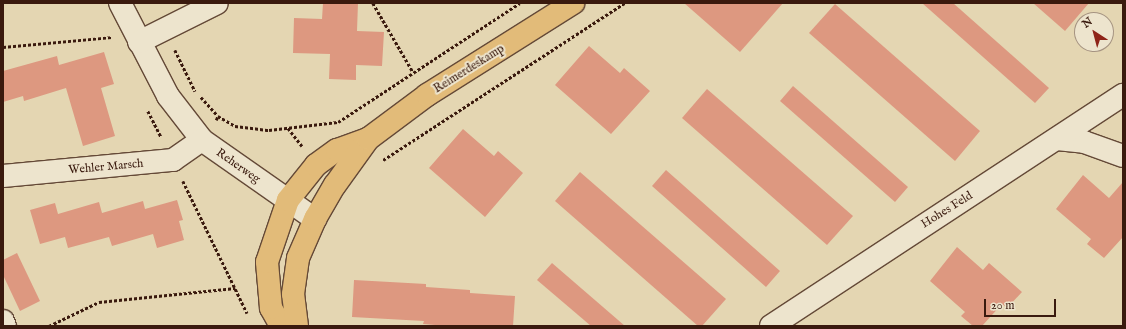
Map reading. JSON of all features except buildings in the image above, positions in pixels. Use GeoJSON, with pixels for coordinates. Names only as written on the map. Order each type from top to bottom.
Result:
{"type":"FeatureCollection","features":[{"type":"Feature","properties":{"kind":"main road","name":"Reimerdeskamp"},"geometry":{"type":"LineString","coordinates":[[281,326],[271,308],[267,262],[288,200],[316,165],[337,150],[368,139],[427,95],[573,3]]}},
{"type":"Feature","properties":{"kind":"main road","name":"Reimerdeskamp"},"geometry":{"type":"LineString","coordinates":[[315,219],[335,185],[368,139]]}},
{"type":"Feature","properties":{"kind":"main road"},"geometry":{"type":"LineString","coordinates":[[296,326],[293,294],[298,258],[315,219]]}},
{"type":"Feature","properties":{"kind":"street","name":"Reherweg"},"geometry":{"type":"LineString","coordinates":[[120,3],[168,96],[202,140],[315,219]]}},
{"type":"Feature","properties":{"kind":"street"},"geometry":{"type":"LineString","coordinates":[[137,38],[165,30],[217,3]]}},
{"type":"Feature","properties":{"kind":"street","name":"Hohes Feld"},"geometry":{"type":"LineString","coordinates":[[771,326],[1057,139],[1123,94]]}},
{"type":"Feature","properties":{"kind":"street"},"geometry":{"type":"LineString","coordinates":[[1057,139],[1084,142],[1123,156]]}},
{"type":"Feature","properties":{"kind":"street","name":"Wehler Marsch"},"geometry":{"type":"LineString","coordinates":[[3,176],[173,160],[202,140]]}},
{"type":"Feature","properties":{"kind":"street"},"geometry":{"type":"LineString","coordinates":[[3,321],[5,326]]}},
{"type":"Feature","properties":{"kind":"path"},"geometry":{"type":"LineString","coordinates":[[373,3],[414,72]]}},
{"type":"Feature","properties":{"kind":"path"},"geometry":{"type":"LineString","coordinates":[[165,30],[196,93],[218,116],[235,126],[269,130],[338,122],[520,3]]}},
{"type":"Feature","properties":{"kind":"path"},"geometry":{"type":"LineString","coordinates":[[378,163],[625,3]]}},
{"type":"Feature","properties":{"kind":"path"},"geometry":{"type":"LineString","coordinates":[[3,47],[137,38]]}},
{"type":"Feature","properties":{"kind":"path"},"geometry":{"type":"LineString","coordinates":[[202,140],[218,116]]}},
{"type":"Feature","properties":{"kind":"path"},"geometry":{"type":"LineString","coordinates":[[49,326],[99,302],[235,288]]}}]}
